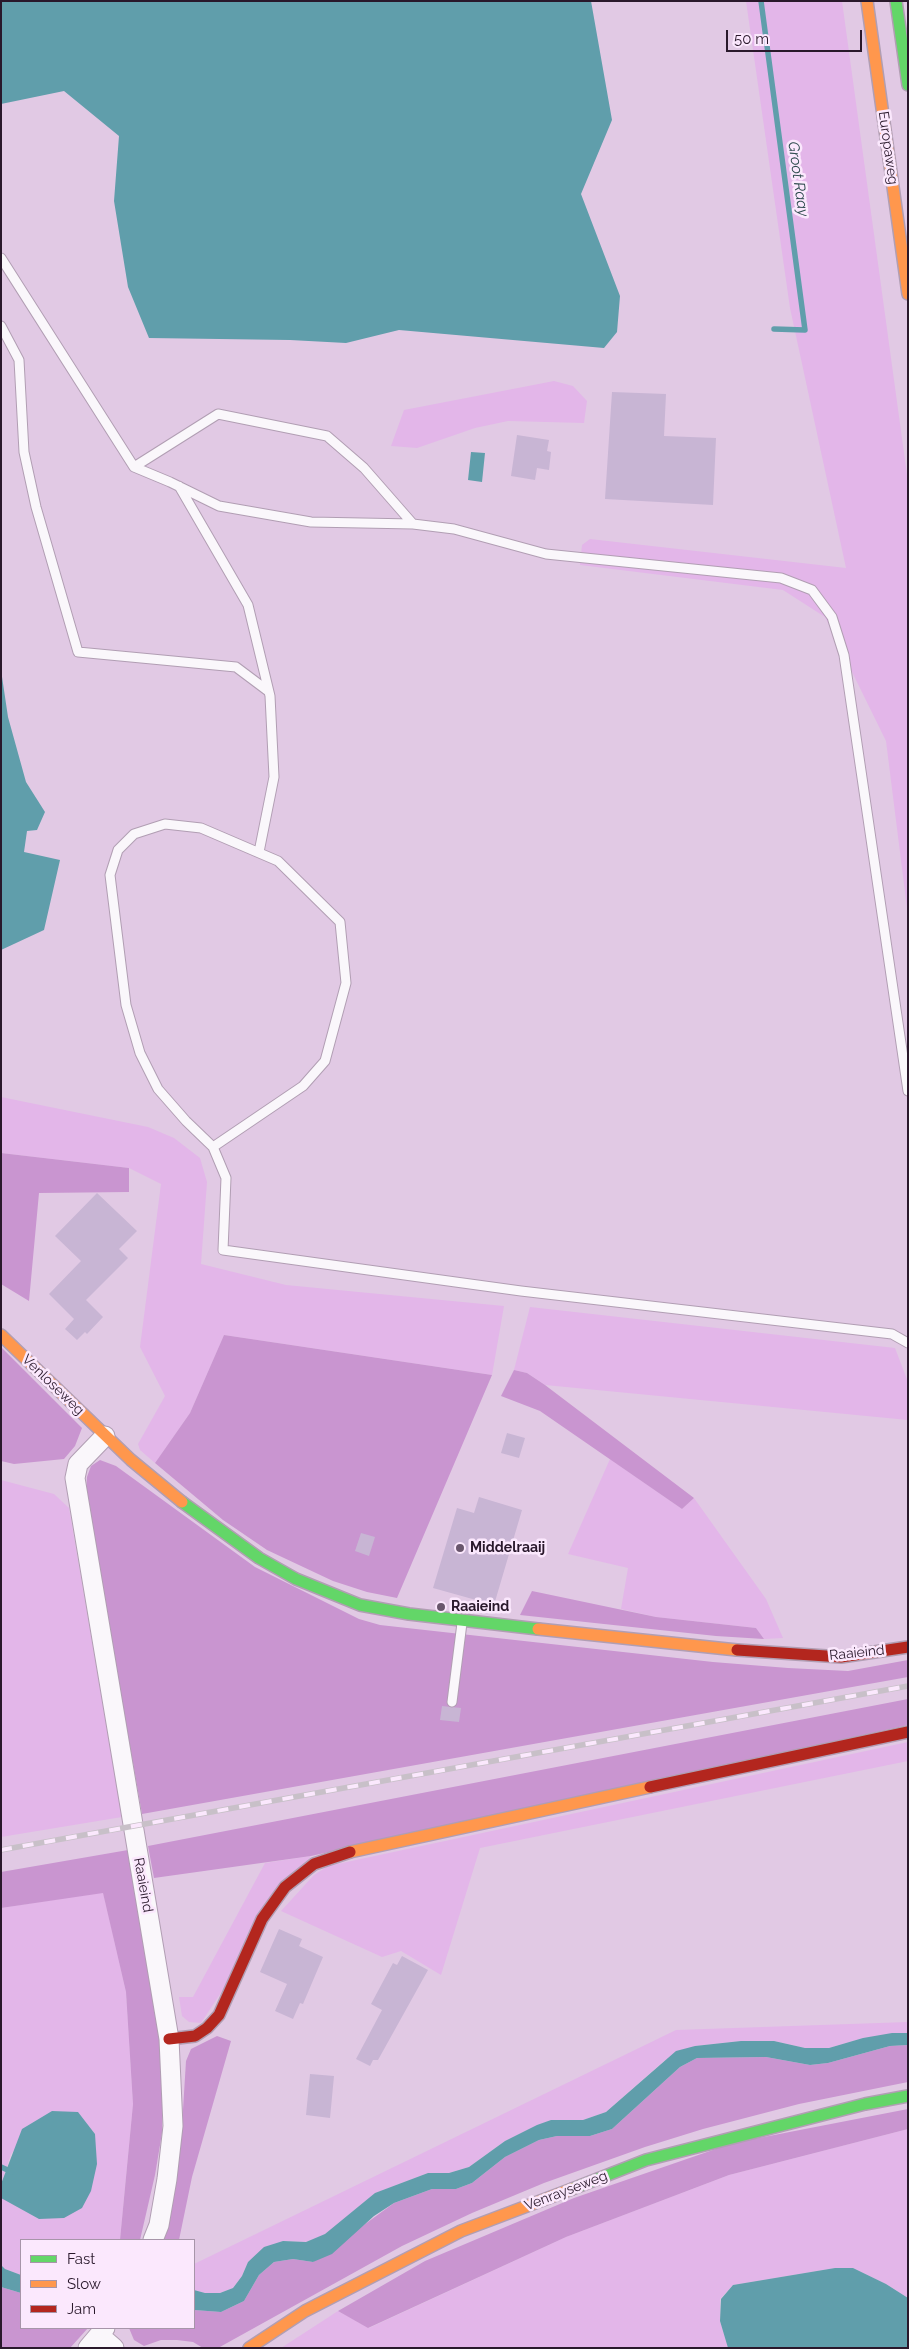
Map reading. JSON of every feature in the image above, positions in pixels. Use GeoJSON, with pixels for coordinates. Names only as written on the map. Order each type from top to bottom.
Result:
{"type":"FeatureCollection","features":[{"type":"Feature","properties":{"kind":"main road","name":"Europaweg"},"geometry":{"type":"LineString","coordinates":[[867,1],[908,294]]}},
{"type":"Feature","properties":{"kind":"main road"},"geometry":{"type":"LineString","coordinates":[[896,1],[908,85]]}},
{"type":"Feature","properties":{"kind":"main road","name":"Venloseweg"},"geometry":{"type":"LineString","coordinates":[[1,1335],[105,1436]]}},
{"type":"Feature","properties":{"kind":"main road","name":"Raaieind"},"geometry":{"type":"LineString","coordinates":[[105,1436],[174,1496],[259,1558],[296,1579],[360,1604],[409,1614],[718,1649],[840,1657],[908,1647]]}},
{"type":"Feature","properties":{"kind":"main road"},"geometry":{"type":"LineString","coordinates":[[169,2039],[195,2036],[207,2028],[219,2015],[262,1919],[285,1887],[314,1864],[364,1848],[908,1732]]}},
{"type":"Feature","properties":{"kind":"main road","name":"Venrayseweg"},"geometry":{"type":"LineString","coordinates":[[249,2348],[305,2311],[460,2231],[646,2160],[866,2104],[908,2096]]}},
{"type":"Feature","properties":{"kind":"street","name":"Raaieind"},"geometry":{"type":"LineString","coordinates":[[105,1436],[78,1464],[75,1478],[169,2039],[173,2126],[167,2179],[159,2225],[153,2239]]}},
{"type":"Feature","properties":{"kind":"street"},"geometry":{"type":"LineString","coordinates":[[97,2337],[114,2348]]}},
{"type":"Feature","properties":{"kind":"lane"},"geometry":{"type":"LineString","coordinates":[[1,258],[134,467],[219,506],[311,522],[413,524],[454,529],[546,554],[781,578],[812,590],[832,617],[844,655],[908,1091]]}},
{"type":"Feature","properties":{"kind":"lane"},"geometry":{"type":"LineString","coordinates":[[1,326],[19,360],[24,452],[36,507],[78,652],[236,667],[268,691]]}},
{"type":"Feature","properties":{"kind":"lane"},"geometry":{"type":"LineString","coordinates":[[134,467],[218,414],[328,436],[364,468],[413,524]]}},
{"type":"Feature","properties":{"kind":"lane"},"geometry":{"type":"LineString","coordinates":[[179,486],[248,605],[268,691],[274,777],[258,852]]}},
{"type":"Feature","properties":{"kind":"lane"},"geometry":{"type":"LineString","coordinates":[[214,1147],[303,1086],[325,1060],[346,983],[340,922],[278,861],[200,828],[165,824],[134,834],[118,850],[110,875],[126,1005],[140,1053],[158,1089],[186,1121],[214,1147],[226,1178],[222,1250],[521,1291],[892,1334],[908,1343]]}},
{"type":"Feature","properties":{"kind":"lane"},"geometry":{"type":"LineString","coordinates":[[452,1702],[462,1620]]}},
{"type":"Feature","properties":{"kind":"shaded area"},"geometry":{"type":"Polygon","coordinates":[[[746,1],[842,1],[908,482],[908,916],[886,741],[825,617],[783,590],[580,565],[582,545],[590,539],[846,568],[790,308],[746,1]]]}},
{"type":"Feature","properties":{"kind":"shaded area"},"geometry":{"type":"Polygon","coordinates":[[[554,381],[573,386],[587,401],[584,423],[508,421],[475,428],[417,448],[391,446],[404,410],[554,381]]]}},
{"type":"Feature","properties":{"kind":"shaded area"},"geometry":{"type":"Polygon","coordinates":[[[1,1097],[148,1127],[174,1138],[200,1158],[207,1182],[201,1264],[286,1285],[504,1306],[492,1375],[224,1335],[190,1413],[155,1463],[140,1450],[138,1444],[165,1396],[140,1347],[161,1184],[129,1168],[1,1153],[1,1097]]]}},
{"type":"Feature","properties":{"kind":"shaded area"},"geometry":{"type":"Polygon","coordinates":[[[1,1153],[129,1168],[129,1192],[39,1193],[29,1301],[1,1284],[1,1153]]]}},
{"type":"Feature","properties":{"kind":"shaded area"},"geometry":{"type":"Polygon","coordinates":[[[530,1307],[895,1348],[908,1382],[908,1420],[545,1385],[527,1373],[514,1370],[530,1307]]]}},
{"type":"Feature","properties":{"kind":"shaded area"},"geometry":{"type":"Polygon","coordinates":[[[224,1335],[492,1375],[397,1598],[367,1592],[333,1581],[267,1550],[223,1520],[155,1463],[190,1413],[224,1335]]]}},
{"type":"Feature","properties":{"kind":"shaded area"},"geometry":{"type":"Polygon","coordinates":[[[1,1347],[82,1428],[75,1446],[64,1459],[14,1464],[1,1461],[1,1347]]]}},
{"type":"Feature","properties":{"kind":"shaded area"},"geometry":{"type":"Polygon","coordinates":[[[514,1370],[527,1373],[545,1385],[694,1498],[682,1509],[540,1411],[501,1396],[514,1370]]]}},
{"type":"Feature","properties":{"kind":"shaded area"},"geometry":{"type":"Polygon","coordinates":[[[610,1459],[682,1509],[694,1498],[766,1599],[783,1638],[764,1639],[756,1628],[656,1617],[621,1609],[628,1568],[568,1554],[610,1459]]]}},
{"type":"Feature","properties":{"kind":"shaded area"},"geometry":{"type":"Polygon","coordinates":[[[100,1460],[116,1466],[255,1567],[359,1619],[380,1625],[713,1662],[788,1668],[848,1671],[908,1660],[908,1677],[142,1814],[86,1496],[87,1477],[91,1466],[100,1460]]]}},
{"type":"Feature","properties":{"kind":"shaded area"},"geometry":{"type":"Polygon","coordinates":[[[1,1480],[54,1494],[69,1508],[122,1817],[1,1837],[1,1480]]]}},
{"type":"Feature","properties":{"kind":"shaded area"},"geometry":{"type":"Polygon","coordinates":[[[532,1591],[656,1617],[756,1628],[764,1639],[716,1636],[520,1615],[532,1591]]]}},
{"type":"Feature","properties":{"kind":"shaded area"},"geometry":{"type":"Polygon","coordinates":[[[908,1699],[908,1725],[311,1856],[154,1878],[148,1846],[908,1699]]]}},
{"type":"Feature","properties":{"kind":"shaded area"},"geometry":{"type":"Polygon","coordinates":[[[908,1742],[908,1761],[480,1848],[441,1975],[401,1951],[382,1957],[281,1911],[314,1875],[328,1866],[908,1742]]]}},
{"type":"Feature","properties":{"kind":"shaded area"},"geometry":{"type":"Polygon","coordinates":[[[128,1850],[159,2032],[162,2096],[162,2133],[155,2175],[140,2239],[120,2239],[133,2104],[126,1992],[103,1893],[1,1908],[1,1872],[128,1850]]]}},
{"type":"Feature","properties":{"kind":"shaded area"},"geometry":{"type":"Polygon","coordinates":[[[311,1856],[201,2023],[189,2022],[182,2016],[179,1997],[193,1997],[265,1863],[311,1856]]]}},
{"type":"Feature","properties":{"kind":"shaded area"},"geometry":{"type":"Polygon","coordinates":[[[103,1892],[126,1992],[133,2104],[120,2239],[20,2239],[20,2275],[5,2269],[1,2265],[1,2197],[39,2219],[95,2134],[78,2113],[52,2111],[11,2154],[1,2184],[1,1908],[103,1892]]]}},
{"type":"Feature","properties":{"kind":"shaded area"},"geometry":{"type":"Polygon","coordinates":[[[908,2022],[908,2033],[864,2038],[829,2048],[805,2048],[774,2041],[741,2041],[695,2046],[664,2061],[606,2112],[583,2120],[551,2120],[505,2141],[469,2167],[449,2173],[428,2173],[376,2193],[326,2234],[306,2242],[283,2241],[248,2262],[242,2276],[233,2288],[220,2293],[205,2293],[195,2290],[195,2264],[676,2030],[908,2022]]]}},
{"type":"Feature","properties":{"kind":"shaded area"},"geometry":{"type":"Polygon","coordinates":[[[217,2036],[231,2041],[192,2177],[179,2239],[161,2239],[176,2180],[186,2061],[191,2049],[217,2036]]]}},
{"type":"Feature","properties":{"kind":"shaded area"},"geometry":{"type":"Polygon","coordinates":[[[908,2045],[908,2082],[799,2104],[703,2129],[645,2147],[544,2183],[472,2213],[402,2246],[218,2348],[203,2348],[193,2342],[177,2340],[161,2340],[144,2346],[134,2340],[129,2329],[195,2329],[195,2310],[221,2312],[244,2301],[259,2275],[274,2262],[293,2259],[313,2262],[394,2203],[432,2189],[456,2189],[472,2183],[505,2157],[539,2140],[557,2136],[590,2136],[612,2129],[680,2067],[697,2058],[766,2057],[810,2065],[828,2063],[890,2046],[908,2045]]]}},
{"type":"Feature","properties":{"kind":"shaded area"},"geometry":{"type":"Polygon","coordinates":[[[908,2109],[908,2129],[729,2175],[566,2237],[368,2328],[338,2311],[425,2261],[574,2198],[733,2143],[908,2109]]]}},
{"type":"Feature","properties":{"kind":"shaded area"},"geometry":{"type":"Polygon","coordinates":[[[908,2129],[908,2298],[886,2284],[853,2268],[835,2268],[733,2285],[720,2299],[720,2321],[728,2348],[281,2348],[338,2311],[369,2328],[566,2237],[729,2175],[908,2129]]]}},
{"type":"Feature","properties":{"kind":"shaded area"},"geometry":{"type":"Polygon","coordinates":[[[1,2287],[20,2293],[20,2329],[87,2329],[70,2348],[1,2348],[1,2287]]]}},
{"type":"Feature","properties":{"kind":"water"},"geometry":{"type":"Polygon","coordinates":[[[1,1],[591,1],[612,120],[581,194],[620,296],[617,332],[604,348],[399,330],[346,343],[290,340],[149,338],[128,287],[114,201],[119,136],[64,91],[1,104],[1,1]]]}},
{"type":"Feature","properties":{"kind":"water"},"geometry":{"type":"Polygon","coordinates":[[[471,452],[485,453],[482,482],[468,480],[471,452]]]}},
{"type":"Feature","properties":{"kind":"water"},"geometry":{"type":"Polygon","coordinates":[[[1,670],[8,717],[26,782],[45,812],[37,830],[27,831],[24,852],[60,860],[44,930],[1,950],[1,670]]]}},
{"type":"Feature","properties":{"kind":"water"},"geometry":{"type":"Polygon","coordinates":[[[892,2033],[908,2033],[908,2045],[890,2046],[828,2063],[810,2065],[766,2057],[697,2058],[680,2067],[612,2129],[590,2136],[557,2136],[539,2140],[505,2157],[472,2183],[456,2189],[432,2189],[394,2203],[374,2216],[332,2254],[313,2262],[293,2259],[274,2262],[259,2275],[244,2301],[221,2312],[195,2310],[195,2290],[205,2293],[220,2293],[233,2288],[242,2276],[248,2262],[264,2247],[283,2241],[306,2242],[325,2234],[375,2193],[428,2173],[449,2173],[469,2167],[505,2141],[537,2125],[551,2120],[583,2120],[606,2112],[676,2051],[695,2046],[741,2041],[774,2041],[805,2048],[829,2048],[863,2038],[892,2033]]]}},
{"type":"Feature","properties":{"kind":"water"},"geometry":{"type":"Polygon","coordinates":[[[52,2111],[78,2112],[95,2134],[97,2164],[91,2191],[82,2208],[64,2218],[39,2219],[1,2198],[1,2184],[22,2129],[52,2111]]]}},
{"type":"Feature","properties":{"kind":"water"},"geometry":{"type":"Polygon","coordinates":[[[1,2265],[5,2269],[20,2275],[20,2293],[1,2287],[1,2265]]]}},
{"type":"Feature","properties":{"kind":"water"},"geometry":{"type":"Polygon","coordinates":[[[835,2268],[853,2268],[886,2284],[908,2298],[908,2348],[728,2348],[720,2321],[721,2299],[733,2285],[835,2268]]]}},
{"type":"Feature","properties":{"kind":"building"},"geometry":{"type":"Polygon","coordinates":[[[612,392],[666,394],[664,436],[716,438],[713,505],[605,499],[612,392]]]}},
{"type":"Feature","properties":{"kind":"building"},"geometry":{"type":"Polygon","coordinates":[[[517,435],[549,440],[547,451],[551,452],[549,470],[537,468],[535,480],[511,476],[517,435]]]}},
{"type":"Feature","properties":{"kind":"building"},"geometry":{"type":"Polygon","coordinates":[[[97,1193],[137,1231],[119,1249],[128,1258],[86,1300],[103,1317],[87,1334],[85,1332],[77,1340],[65,1329],[74,1319],[49,1294],[81,1261],[55,1236],[97,1193]]]}},
{"type":"Feature","properties":{"kind":"building"},"geometry":{"type":"Polygon","coordinates":[[[507,1433],[525,1438],[519,1458],[501,1453],[507,1433]]]}},
{"type":"Feature","properties":{"kind":"building","name":"Middelraaij"},"geometry":{"type":"Polygon","coordinates":[[[479,1497],[522,1510],[494,1605],[433,1588],[457,1508],[474,1513],[479,1497]]]}},
{"type":"Feature","properties":{"kind":"building"},"geometry":{"type":"Polygon","coordinates":[[[361,1533],[375,1537],[369,1556],[355,1551],[361,1533]]]}},
{"type":"Feature","properties":{"kind":"building"},"geometry":{"type":"Polygon","coordinates":[[[442,1706],[461,1708],[459,1722],[440,1720],[442,1706]]]}},
{"type":"Feature","properties":{"kind":"building"},"geometry":{"type":"Polygon","coordinates":[[[279,1929],[302,1939],[299,1946],[323,1957],[303,2004],[300,2003],[293,2019],[275,2011],[287,1984],[260,1972],[279,1929]]]}},
{"type":"Feature","properties":{"kind":"building"},"geometry":{"type":"Polygon","coordinates":[[[402,1956],[428,1970],[378,2060],[373,2060],[370,2066],[356,2059],[382,2010],[371,2004],[393,1963],[397,1965],[402,1956]]]}},
{"type":"Feature","properties":{"kind":"building"},"geometry":{"type":"Polygon","coordinates":[[[310,2074],[334,2076],[330,2118],[306,2115],[310,2074]]]}},
{"type":"Feature","properties":{"kind":"waterway","name":"Groot Raay"},"geometry":{"type":"LineString","coordinates":[[761,1],[805,330],[774,329]]}},
{"type":"Feature","properties":{"kind":"waterway"},"geometry":{"type":"LineString","coordinates":[[1,2167],[12,2172]]}},
{"type":"Feature","properties":{"kind":"railway"},"geometry":{"type":"LineString","coordinates":[[1,1850],[908,1686]]}},
{"type":"Feature","properties":{"kind":"traffic: fast"},"geometry":{"type":"LineString","coordinates":[[896,1],[908,85]]}},
{"type":"Feature","properties":{"kind":"traffic: fast"},"geometry":{"type":"LineString","coordinates":[[182,1502],[259,1558],[296,1579],[360,1605],[409,1614],[538,1629]]}},
{"type":"Feature","properties":{"kind":"traffic: fast"},"geometry":{"type":"LineString","coordinates":[[572,2189],[646,2160],[865,2104],[908,2096]]}},
{"type":"Feature","properties":{"kind":"traffic: slow"},"geometry":{"type":"LineString","coordinates":[[867,1],[908,294]]}},
{"type":"Feature","properties":{"kind":"traffic: slow"},"geometry":{"type":"LineString","coordinates":[[1,1335],[131,1460],[182,1502]]}},
{"type":"Feature","properties":{"kind":"traffic: slow"},"geometry":{"type":"LineString","coordinates":[[538,1629],[737,1650]]}},
{"type":"Feature","properties":{"kind":"traffic: slow"},"geometry":{"type":"LineString","coordinates":[[350,1852],[650,1787]]}},
{"type":"Feature","properties":{"kind":"traffic: slow"},"geometry":{"type":"LineString","coordinates":[[249,2348],[305,2311],[461,2231],[572,2189]]}},
{"type":"Feature","properties":{"kind":"traffic: jam"},"geometry":{"type":"LineString","coordinates":[[737,1650],[841,1657],[908,1647]]}},
{"type":"Feature","properties":{"kind":"traffic: jam"},"geometry":{"type":"LineString","coordinates":[[650,1787],[908,1732]]}},
{"type":"Feature","properties":{"kind":"traffic: jam"},"geometry":{"type":"LineString","coordinates":[[169,2039],[195,2036],[207,2028],[219,2015],[262,1919],[285,1887],[314,1864],[350,1852]]}},
{"type":"Feature","properties":{"kind":"place","name":"Middelraaij"},"geometry":{"type":"Point","coordinates":[460,1548]}},
{"type":"Feature","properties":{"kind":"place","name":"Raaieind"},"geometry":{"type":"Point","coordinates":[441,1607]}}]}
